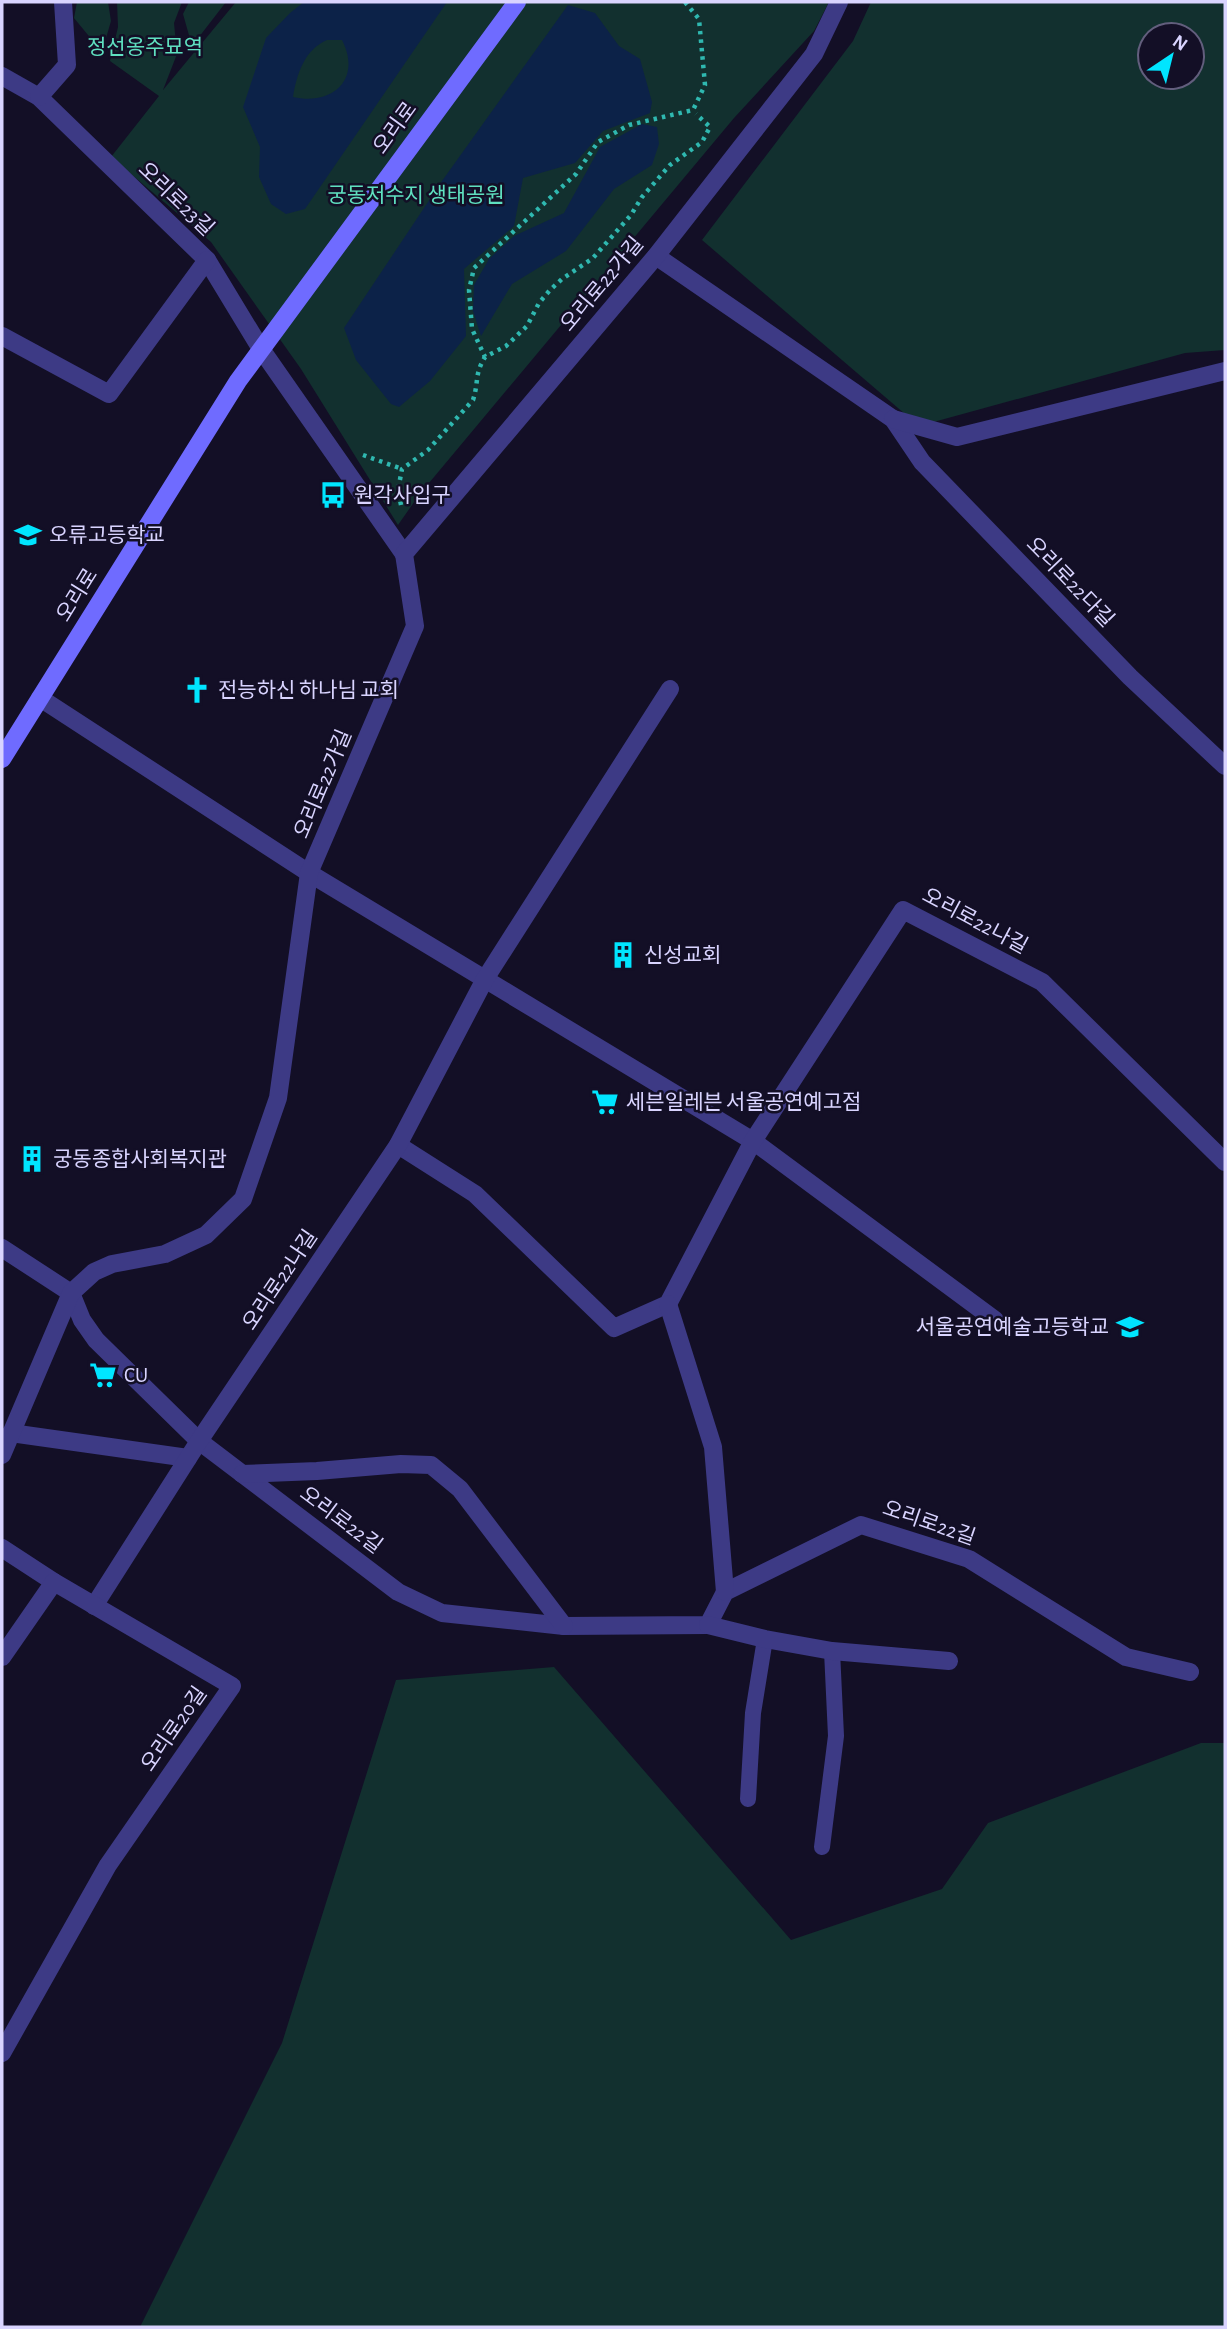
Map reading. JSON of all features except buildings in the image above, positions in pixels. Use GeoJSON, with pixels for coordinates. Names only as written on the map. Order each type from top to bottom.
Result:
{"type":"FeatureCollection","features":[{"type":"Feature","properties":{"kind":"main road","name":"오리로"},"geometry":{"type":"LineString","coordinates":[[2,759],[238,381],[517,2]]}},
{"type":"Feature","properties":{"kind":"street"},"geometry":{"type":"LineString","coordinates":[[39,97],[67,65],[63,2]]}},
{"type":"Feature","properties":{"kind":"street","name":"오리로22가길"},"geometry":{"type":"LineString","coordinates":[[71,1293],[94,1272],[112,1264],[165,1254],[206,1235],[243,1199],[278,1098],[309,873],[415,626],[404,554],[656,257],[814,54],[839,2]]}},
{"type":"Feature","properties":{"kind":"street","name":"오리로23길"},"geometry":{"type":"LineString","coordinates":[[2,76],[39,97],[207,260],[261,349]]}},
{"type":"Feature","properties":{"kind":"street","name":"오리로22다길"},"geometry":{"type":"LineString","coordinates":[[656,257],[893,419],[957,437],[1225,372]]}},
{"type":"Feature","properties":{"kind":"street"},"geometry":{"type":"LineString","coordinates":[[2,336],[109,394],[207,260]]}},
{"type":"Feature","properties":{"kind":"street"},"geometry":{"type":"LineString","coordinates":[[261,349],[404,554]]}},
{"type":"Feature","properties":{"kind":"street","name":"오리로22다길"},"geometry":{"type":"LineString","coordinates":[[893,419],[922,462],[1130,677],[1225,766]]}},
{"type":"Feature","properties":{"kind":"street","name":"오리로22나길"},"geometry":{"type":"LineString","coordinates":[[94,1606],[198,1441],[398,1145],[485,979],[670,688]]}},
{"type":"Feature","properties":{"kind":"street"},"geometry":{"type":"LineString","coordinates":[[40,698],[309,873],[753,1141],[995,1320]]}},
{"type":"Feature","properties":{"kind":"street","name":"오리로22나길"},"geometry":{"type":"LineString","coordinates":[[668,1304],[753,1141],[903,910],[1042,982],[1225,1162]]}},
{"type":"Feature","properties":{"kind":"street"},"geometry":{"type":"LineString","coordinates":[[398,1145],[475,1194],[614,1328],[668,1304],[713,1447],[725,1592],[708,1625]]}},
{"type":"Feature","properties":{"kind":"street"},"geometry":{"type":"LineString","coordinates":[[2,1248],[71,1293],[2,1455]]}},
{"type":"Feature","properties":{"kind":"street","name":"오리로22길"},"geometry":{"type":"LineString","coordinates":[[71,1293],[82,1320],[96,1340],[198,1441],[398,1592],[442,1613],[564,1626],[708,1625],[832,1651],[949,1661]]}},
{"type":"Feature","properties":{"kind":"street"},"geometry":{"type":"LineString","coordinates":[[11,1433],[188,1458]]}},
{"type":"Feature","properties":{"kind":"street"},"geometry":{"type":"LineString","coordinates":[[243,1474],[401,1464],[431,1465],[460,1489],[564,1626]]}},
{"type":"Feature","properties":{"kind":"street","name":"오리로22길"},"geometry":{"type":"LineString","coordinates":[[725,1592],[861,1525],[969,1559],[1125,1657],[1190,1672]]}},
{"type":"Feature","properties":{"kind":"street","name":"오리로20길"},"geometry":{"type":"LineString","coordinates":[[2,1548],[94,1606],[232,1686],[108,1865],[2,2053]]}},
{"type":"Feature","properties":{"kind":"street"},"geometry":{"type":"LineString","coordinates":[[2,1657],[54,1582]]}},
{"type":"Feature","properties":{"kind":"lane"},"geometry":{"type":"LineString","coordinates":[[748,1799],[753,1713],[765,1639]]}},
{"type":"Feature","properties":{"kind":"lane"},"geometry":{"type":"LineString","coordinates":[[822,1847],[836,1736],[832,1651]]}},
{"type":"Feature","properties":{"kind":"path"},"geometry":{"type":"LineString","coordinates":[[485,356],[471,329],[469,290],[474,268],[576,174],[598,142],[629,125],[693,110],[705,85],[699,19],[685,2]]}},
{"type":"Feature","properties":{"kind":"path"},"geometry":{"type":"LineString","coordinates":[[403,512],[398,490],[402,469],[428,450],[473,400],[477,370],[485,356],[506,346],[527,326],[539,303],[551,290],[593,258],[670,165],[702,142],[710,127],[696,114]]}},
{"type":"Feature","properties":{"kind":"green space"},"geometry":{"type":"Polygon","coordinates":[[[77,2],[108,2],[111,21],[102,52],[74,18],[77,2]]]}},
{"type":"Feature","properties":{"kind":"green space","name":"궁동저수지 생태공원"},"geometry":{"type":"Polygon","coordinates":[[[117,2],[182,2],[174,23],[177,54],[163,90],[236,2],[829,2],[814,31],[734,118],[419,495],[398,525],[301,369],[211,242],[111,157],[159,96],[110,61],[118,27],[117,2]]]}},
{"type":"Feature","properties":{"kind":"green space"},"geometry":{"type":"Polygon","coordinates":[[[189,2],[226,2],[192,46],[183,14],[189,2]]]}},
{"type":"Feature","properties":{"kind":"green space"},"geometry":{"type":"Polygon","coordinates":[[[871,2],[1225,2],[1225,350],[1185,353],[919,426],[702,240],[853,41],[871,2]]]}},
{"type":"Feature","properties":{"kind":"green space"},"geometry":{"type":"Polygon","coordinates":[[[554,1667],[791,1940],[942,1889],[988,1823],[1201,1743],[1225,1743],[1225,2327],[140,2327],[282,2043],[396,1680],[554,1667]]]}},
{"type":"Feature","properties":{"kind":"water"},"geometry":{"type":"Polygon","coordinates":[[[304,2],[447,2],[305,209],[286,214],[271,204],[259,177],[260,147],[243,107],[266,38],[304,2]],[[327,40],[307,56],[299,71],[293,97],[320,97],[340,86],[346,78],[348,67],[342,40],[327,40]]]}},
{"type":"Feature","properties":{"kind":"water"},"geometry":{"type":"Polygon","coordinates":[[[568,5],[595,13],[619,46],[640,59],[652,102],[650,113],[603,131],[575,163],[523,178],[514,226],[464,269],[466,336],[430,381],[399,407],[391,404],[356,360],[344,328],[442,181],[568,5]]]}},
{"type":"Feature","properties":{"kind":"water"},"geometry":{"type":"Polygon","coordinates":[[[642,124],[657,127],[659,144],[652,165],[614,189],[566,251],[512,284],[481,336],[473,311],[474,285],[489,259],[514,236],[564,213],[600,147],[642,124]]]}},
{"type":"Feature","properties":{"kind":"place","name":"원각사입구"},"geometry":{"type":"Point","coordinates":[333,495]}},
{"type":"Feature","properties":{"kind":"place","name":"오류고등학교"},"geometry":{"type":"Point","coordinates":[28,535]}},
{"type":"Feature","properties":{"kind":"place","name":"전능하신 하나님 교회"},"geometry":{"type":"Point","coordinates":[197,690]}},
{"type":"Feature","properties":{"kind":"place","name":"신성교회"},"geometry":{"type":"Point","coordinates":[623,955]}},
{"type":"Feature","properties":{"kind":"place","name":"세븐일레븐 서울공연예고점"},"geometry":{"type":"Point","coordinates":[605,1102]}},
{"type":"Feature","properties":{"kind":"place","name":"궁동종합사회복지관"},"geometry":{"type":"Point","coordinates":[32,1159]}},
{"type":"Feature","properties":{"kind":"place","name":"서울공연예술고등학교"},"geometry":{"type":"Point","coordinates":[1130,1327]}},
{"type":"Feature","properties":{"kind":"place","name":"CU"},"geometry":{"type":"Point","coordinates":[103,1375]}},
{"type":"Feature","properties":{"kind":"park label","name":"정선옹주묘역"},"geometry":{"type":"Point","coordinates":[145,47]}}]}
